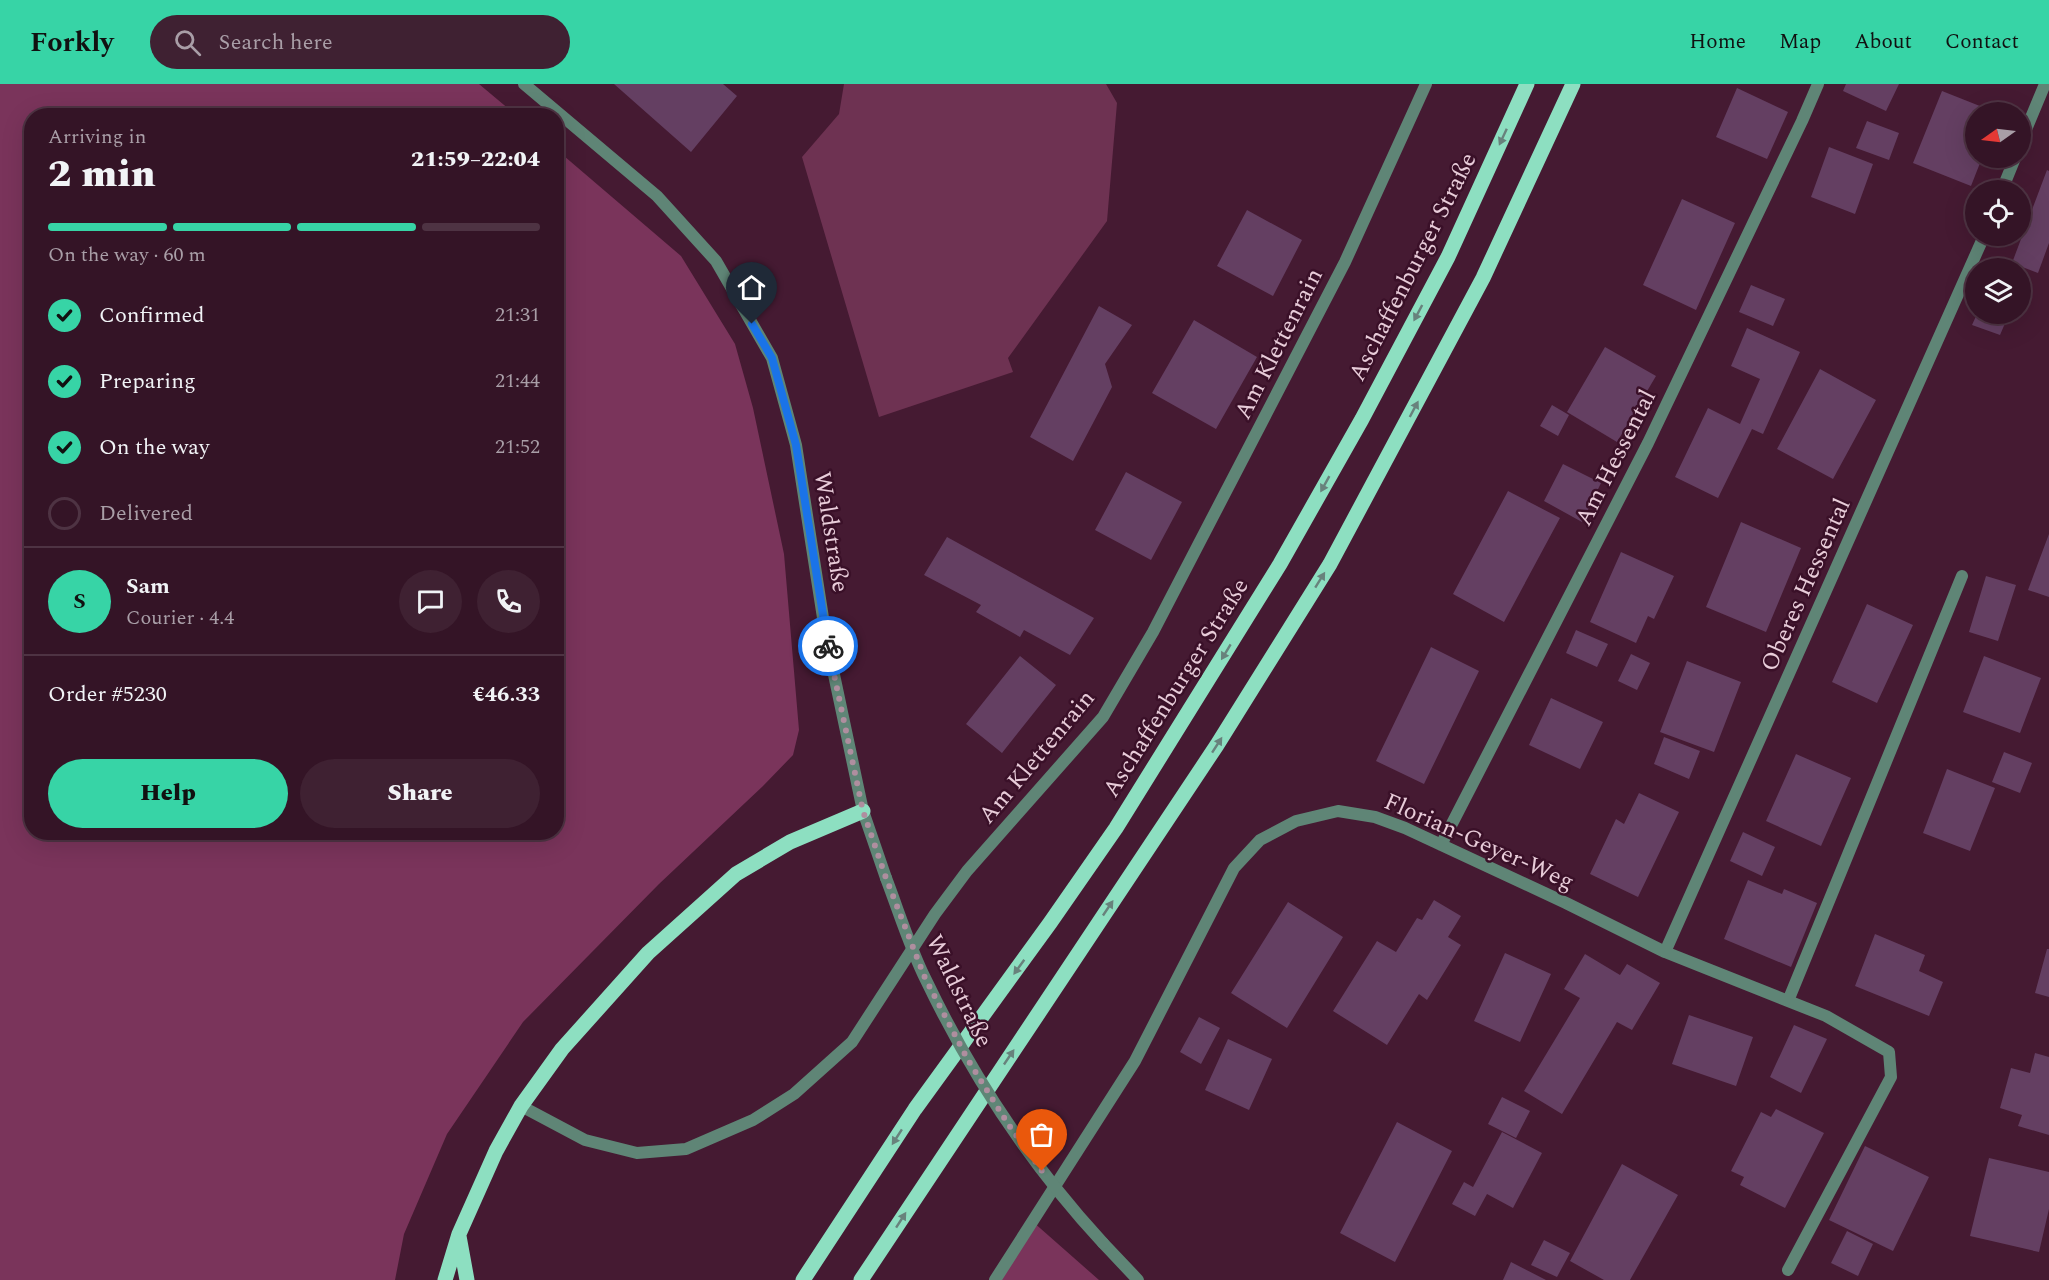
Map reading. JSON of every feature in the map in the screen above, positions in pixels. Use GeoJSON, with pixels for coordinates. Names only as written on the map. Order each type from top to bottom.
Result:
{"type":"FeatureCollection","features":[{"type":"Feature","properties":{"kind":"main road","name":"Aschaffenburger Straße"},"geometry":{"type":"LineString","coordinates":[[803,1280],[915,1109],[1050,924],[1116,828],[1280,564],[1362,419],[1448,257],[1527,84]]}},
{"type":"Feature","properties":{"kind":"main road"},"geometry":{"type":"LineString","coordinates":[[865,1274],[1217,745],[1330,564],[1483,278],[1574,84]]}},
{"type":"Feature","properties":{"kind":"main road"},"geometry":{"type":"LineString","coordinates":[[445,1280],[459,1234],[496,1151],[521,1106],[562,1049],[648,953],[736,874],[789,842],[863,811]]}},
{"type":"Feature","properties":{"kind":"main road"},"geometry":{"type":"LineString","coordinates":[[459,1234],[467,1280]]}},
{"type":"Feature","properties":{"kind":"street","name":"Waldstraße"},"geometry":{"type":"LineString","coordinates":[[524,84],[552,108]]}},
{"type":"Feature","properties":{"kind":"street","name":"Am Klettenrain"},"geometry":{"type":"LineString","coordinates":[[521,1106],[585,1140],[637,1153],[686,1149],[753,1120],[794,1094],[852,1042],[935,914],[967,871],[1103,717],[1153,632],[1345,262],[1426,84]]}},
{"type":"Feature","properties":{"kind":"street","name":"Am Hessental"},"geometry":{"type":"LineString","coordinates":[[1441,845],[1648,443],[1802,122],[1818,84]]}},
{"type":"Feature","properties":{"kind":"street"},"geometry":{"type":"LineString","coordinates":[[2031,118],[2045,84]]}},
{"type":"Feature","properties":{"kind":"street","name":"Waldstraße"},"geometry":{"type":"LineString","coordinates":[[564,118],[657,196],[716,261],[772,358],[796,445],[826,637],[863,811],[925,978],[968,1060],[1008,1124],[1066,1202],[1138,1280]]}},
{"type":"Feature","properties":{"kind":"street","name":"Oberes Hessental"},"geometry":{"type":"LineString","coordinates":[[1665,952],[1980,246]]}},
{"type":"Feature","properties":{"kind":"street"},"geometry":{"type":"LineString","coordinates":[[1788,1001],[1962,576]]}},
{"type":"Feature","properties":{"kind":"street","name":"Florian-Geyer-Weg"},"geometry":{"type":"LineString","coordinates":[[994,1280],[1135,1061],[1234,868],[1260,840],[1296,821],[1338,811],[1375,817],[1441,845],[1665,952],[1826,1016],[1889,1052],[1891,1077],[1788,1270]]}},
{"type":"Feature","properties":{"kind":"shaded area"},"geometry":{"type":"Polygon","coordinates":[[[0,84],[479,84],[508,108],[24,108],[24,840],[564,840],[564,156],[681,256],[735,344],[753,408],[784,554],[799,730],[793,755],[659,884],[523,1022],[447,1134],[404,1234],[395,1280],[0,1280],[0,84]]]}},
{"type":"Feature","properties":{"kind":"shaded area"},"geometry":{"type":"Polygon","coordinates":[[[844,84],[1106,84],[1117,103],[1107,221],[1008,358],[1013,372],[879,417],[802,157],[839,114],[844,84]]]}},
{"type":"Feature","properties":{"kind":"shaded area"},"geometry":{"type":"Polygon","coordinates":[[[1032,1221],[1099,1280],[995,1280],[1032,1221]]]}},
{"type":"Feature","properties":{"kind":"building"},"geometry":{"type":"Polygon","coordinates":[[[614,84],[723,84],[737,96],[691,152],[614,84]]]}},
{"type":"Feature","properties":{"kind":"building"},"geometry":{"type":"Polygon","coordinates":[[[1846,84],[1899,84],[1886,111],[1843,91],[1846,84]]]}},
{"type":"Feature","properties":{"kind":"building"},"geometry":{"type":"Polygon","coordinates":[[[1737,88],[1788,112],[1767,159],[1716,137],[1737,88]]]}},
{"type":"Feature","properties":{"kind":"building"},"geometry":{"type":"Polygon","coordinates":[[[1942,91],[1970,102],[1965,102],[1965,168],[1978,168],[1973,180],[1965,180],[1965,184],[1913,163],[1942,91]]]}},
{"type":"Feature","properties":{"kind":"building"},"geometry":{"type":"Polygon","coordinates":[[[1867,121],[1899,133],[1889,160],[1856,148],[1867,121]]]}},
{"type":"Feature","properties":{"kind":"building"},"geometry":{"type":"Polygon","coordinates":[[[1829,147],[1873,164],[1855,214],[1811,197],[1829,147]]]}},
{"type":"Feature","properties":{"kind":"building"},"geometry":{"type":"Polygon","coordinates":[[[2047,170],[2049,171],[2049,243],[2038,273],[2031,270],[2031,258],[2014,258],[2018,246],[2031,246],[2031,213],[2047,170]]]}},
{"type":"Feature","properties":{"kind":"building"},"geometry":{"type":"Polygon","coordinates":[[[1682,199],[1735,223],[1696,310],[1643,285],[1682,199]]]}},
{"type":"Feature","properties":{"kind":"building"},"geometry":{"type":"Polygon","coordinates":[[[1247,210],[1302,240],[1273,296],[1217,266],[1247,210]]]}},
{"type":"Feature","properties":{"kind":"building"},"geometry":{"type":"Polygon","coordinates":[[[1751,285],[1785,299],[1773,326],[1739,312],[1751,285]]]}},
{"type":"Feature","properties":{"kind":"building"},"geometry":{"type":"Polygon","coordinates":[[[1099,306],[1132,325],[1105,364],[1112,387],[1073,461],[1030,437],[1099,306]]]}},
{"type":"Feature","properties":{"kind":"building"},"geometry":{"type":"Polygon","coordinates":[[[1194,320],[1257,357],[1216,429],[1152,393],[1194,320]]]}},
{"type":"Feature","properties":{"kind":"building"},"geometry":{"type":"Polygon","coordinates":[[[1972,324],[2005,324],[2000,335],[1972,324]]]}},
{"type":"Feature","properties":{"kind":"building"},"geometry":{"type":"Polygon","coordinates":[[[1747,328],[1800,352],[1763,434],[1752,429],[1718,498],[1675,477],[1708,408],[1740,424],[1760,379],[1731,366],[1747,328]]]}},
{"type":"Feature","properties":{"kind":"building"},"geometry":{"type":"Polygon","coordinates":[[[1605,347],[1656,376],[1617,442],[1567,412],[1605,347]]]}},
{"type":"Feature","properties":{"kind":"building"},"geometry":{"type":"Polygon","coordinates":[[[1820,369],[1876,400],[1833,479],[1777,449],[1820,369]]]}},
{"type":"Feature","properties":{"kind":"building"},"geometry":{"type":"Polygon","coordinates":[[[1552,405],[1569,415],[1558,436],[1540,426],[1552,405]]]}},
{"type":"Feature","properties":{"kind":"building"},"geometry":{"type":"Polygon","coordinates":[[[1563,464],[1601,483],[1582,522],[1544,501],[1563,464]]]}},
{"type":"Feature","properties":{"kind":"building"},"geometry":{"type":"Polygon","coordinates":[[[1126,472],[1182,502],[1151,560],[1095,530],[1126,472]]]}},
{"type":"Feature","properties":{"kind":"building"},"geometry":{"type":"Polygon","coordinates":[[[1508,491],[1560,518],[1504,622],[1453,594],[1508,491]]]}},
{"type":"Feature","properties":{"kind":"building"},"geometry":{"type":"Polygon","coordinates":[[[1741,522],[1801,548],[1766,632],[1706,607],[1741,522]]]}},
{"type":"Feature","properties":{"kind":"building"},"geometry":{"type":"Polygon","coordinates":[[[2049,534],[2049,597],[2028,590],[2049,534]]]}},
{"type":"Feature","properties":{"kind":"building"},"geometry":{"type":"Polygon","coordinates":[[[947,537],[1094,618],[1070,655],[1024,630],[1020,637],[976,612],[981,605],[924,575],[947,537]]]}},
{"type":"Feature","properties":{"kind":"building"},"geometry":{"type":"Polygon","coordinates":[[[1621,552],[1674,576],[1654,619],[1648,616],[1636,643],[1590,622],[1621,552]]]}},
{"type":"Feature","properties":{"kind":"building"},"geometry":{"type":"Polygon","coordinates":[[[1986,576],[2016,585],[1998,641],[1969,632],[1986,576]]]}},
{"type":"Feature","properties":{"kind":"building"},"geometry":{"type":"Polygon","coordinates":[[[1867,604],[1913,625],[1877,703],[1832,682],[1867,604]]]}},
{"type":"Feature","properties":{"kind":"building"},"geometry":{"type":"Polygon","coordinates":[[[1576,630],[1608,644],[1597,667],[1566,653],[1576,630]]]}},
{"type":"Feature","properties":{"kind":"building"},"geometry":{"type":"Polygon","coordinates":[[[1431,647],[1479,671],[1424,784],[1376,761],[1431,647]]]}},
{"type":"Feature","properties":{"kind":"building"},"geometry":{"type":"Polygon","coordinates":[[[1631,654],[1650,663],[1637,690],[1618,681],[1631,654]]]}},
{"type":"Feature","properties":{"kind":"building"},"geometry":{"type":"Polygon","coordinates":[[[1020,656],[1056,685],[1002,753],[966,724],[1020,656]]]}},
{"type":"Feature","properties":{"kind":"building"},"geometry":{"type":"Polygon","coordinates":[[[1984,656],[2041,678],[2020,733],[1963,712],[1984,656]]]}},
{"type":"Feature","properties":{"kind":"building"},"geometry":{"type":"Polygon","coordinates":[[[1687,661],[1741,682],[1714,752],[1660,732],[1687,661]]]}},
{"type":"Feature","properties":{"kind":"building"},"geometry":{"type":"Polygon","coordinates":[[[1551,698],[1603,722],[1580,769],[1529,745],[1551,698]]]}},
{"type":"Feature","properties":{"kind":"building"},"geometry":{"type":"Polygon","coordinates":[[[1664,737],[1700,751],[1689,779],[1654,764],[1664,737]]]}},
{"type":"Feature","properties":{"kind":"building"},"geometry":{"type":"Polygon","coordinates":[[[2004,752],[2032,763],[2020,793],[1992,782],[2004,752]]]}},
{"type":"Feature","properties":{"kind":"building"},"geometry":{"type":"Polygon","coordinates":[[[1796,754],[1851,778],[1821,846],[1766,821],[1796,754]]]}},
{"type":"Feature","properties":{"kind":"building"},"geometry":{"type":"Polygon","coordinates":[[[1947,769],[1995,788],[1970,851],[1923,833],[1947,769]]]}},
{"type":"Feature","properties":{"kind":"building"},"geometry":{"type":"Polygon","coordinates":[[[1639,793],[1679,812],[1638,897],[1590,874],[1616,819],[1624,824],[1639,793]]]}},
{"type":"Feature","properties":{"kind":"building"},"geometry":{"type":"Polygon","coordinates":[[[1743,832],[1775,847],[1762,876],[1730,861],[1743,832]]]}},
{"type":"Feature","properties":{"kind":"building"},"geometry":{"type":"Polygon","coordinates":[[[1748,880],[1782,894],[1784,889],[1817,903],[1791,967],[1724,939],[1748,880]]]}},
{"type":"Feature","properties":{"kind":"building"},"geometry":{"type":"Polygon","coordinates":[[[1434,900],[1461,916],[1448,937],[1461,945],[1427,1000],[1419,994],[1387,1045],[1333,1011],[1377,941],[1396,952],[1417,918],[1422,920],[1434,900]]]}},
{"type":"Feature","properties":{"kind":"building"},"geometry":{"type":"Polygon","coordinates":[[[1288,902],[1343,937],[1287,1028],[1231,993],[1288,902]]]}},
{"type":"Feature","properties":{"kind":"building"},"geometry":{"type":"Polygon","coordinates":[[[1875,934],[1925,955],[1919,971],[1943,982],[1929,1016],[1855,986],[1875,934]]]}},
{"type":"Feature","properties":{"kind":"building"},"geometry":{"type":"Polygon","coordinates":[[[2047,949],[2049,949],[2049,997],[2035,993],[2047,949]]]}},
{"type":"Feature","properties":{"kind":"building"},"geometry":{"type":"Polygon","coordinates":[[[1505,953],[1551,974],[1520,1042],[1474,1021],[1505,953]]]}},
{"type":"Feature","properties":{"kind":"building"},"geometry":{"type":"Polygon","coordinates":[[[1585,954],[1620,975],[1627,964],[1660,983],[1632,1030],[1617,1022],[1562,1114],[1524,1091],[1580,998],[1564,989],[1585,954]]]}},
{"type":"Feature","properties":{"kind":"building"},"geometry":{"type":"Polygon","coordinates":[[[1689,1015],[1753,1037],[1736,1086],[1672,1064],[1689,1015]]]}},
{"type":"Feature","properties":{"kind":"building"},"geometry":{"type":"Polygon","coordinates":[[[1199,1017],[1220,1028],[1201,1064],[1180,1052],[1199,1017]]]}},
{"type":"Feature","properties":{"kind":"building"},"geometry":{"type":"Polygon","coordinates":[[[1794,1025],[1827,1039],[1801,1093],[1770,1077],[1794,1025]]]}},
{"type":"Feature","properties":{"kind":"building"},"geometry":{"type":"Polygon","coordinates":[[[1228,1039],[1272,1059],[1249,1110],[1205,1090],[1228,1039]]]}},
{"type":"Feature","properties":{"kind":"building"},"geometry":{"type":"Polygon","coordinates":[[[2035,1053],[2049,1057],[2049,1135],[2018,1126],[2022,1115],[2000,1108],[2011,1068],[2030,1073],[2035,1053]]]}},
{"type":"Feature","properties":{"kind":"building"},"geometry":{"type":"Polygon","coordinates":[[[1502,1097],[1530,1111],[1516,1138],[1488,1124],[1502,1097]]]}},
{"type":"Feature","properties":{"kind":"building"},"geometry":{"type":"Polygon","coordinates":[[[1776,1109],[1824,1133],[1785,1208],[1740,1185],[1744,1177],[1731,1171],[1761,1112],[1771,1117],[1776,1109]]]}},
{"type":"Feature","properties":{"kind":"building"},"geometry":{"type":"Polygon","coordinates":[[[1397,1122],[1452,1151],[1395,1262],[1340,1233],[1397,1122]]]}},
{"type":"Feature","properties":{"kind":"building"},"geometry":{"type":"Polygon","coordinates":[[[1502,1132],[1542,1153],[1513,1208],[1487,1194],[1475,1216],[1452,1204],[1464,1182],[1473,1187],[1502,1132]]]}},
{"type":"Feature","properties":{"kind":"building"},"geometry":{"type":"Polygon","coordinates":[[[1865,1146],[1929,1177],[1893,1251],[1829,1220],[1865,1146]]]}},
{"type":"Feature","properties":{"kind":"building"},"geometry":{"type":"Polygon","coordinates":[[[1989,1158],[2049,1172],[2049,1209],[2039,1252],[1970,1236],[1989,1158]]]}},
{"type":"Feature","properties":{"kind":"building"},"geometry":{"type":"Polygon","coordinates":[[[1622,1164],[1678,1195],[1630,1280],[1604,1280],[1570,1261],[1622,1164]]]}},
{"type":"Feature","properties":{"kind":"building"},"geometry":{"type":"Polygon","coordinates":[[[1847,1231],[1873,1244],[1858,1276],[1831,1263],[1847,1231]]]}},
{"type":"Feature","properties":{"kind":"building"},"geometry":{"type":"Polygon","coordinates":[[[1544,1240],[1570,1253],[1557,1277],[1531,1265],[1544,1240]]]}},
{"type":"Feature","properties":{"kind":"building"},"geometry":{"type":"Polygon","coordinates":[[[1511,1262],[1546,1280],[1503,1280],[1511,1262]]]}},
{"type":"Feature","properties":{"kind":"way so far"},"geometry":{"type":"LineString","coordinates":[[828,646],[863,811],[925,978],[968,1060],[1008,1124],[1042,1171]]}},
{"type":"Feature","properties":{"kind":"route"},"geometry":{"type":"LineString","coordinates":[[752,324],[772,358],[796,445],[828,646]]}}]}
